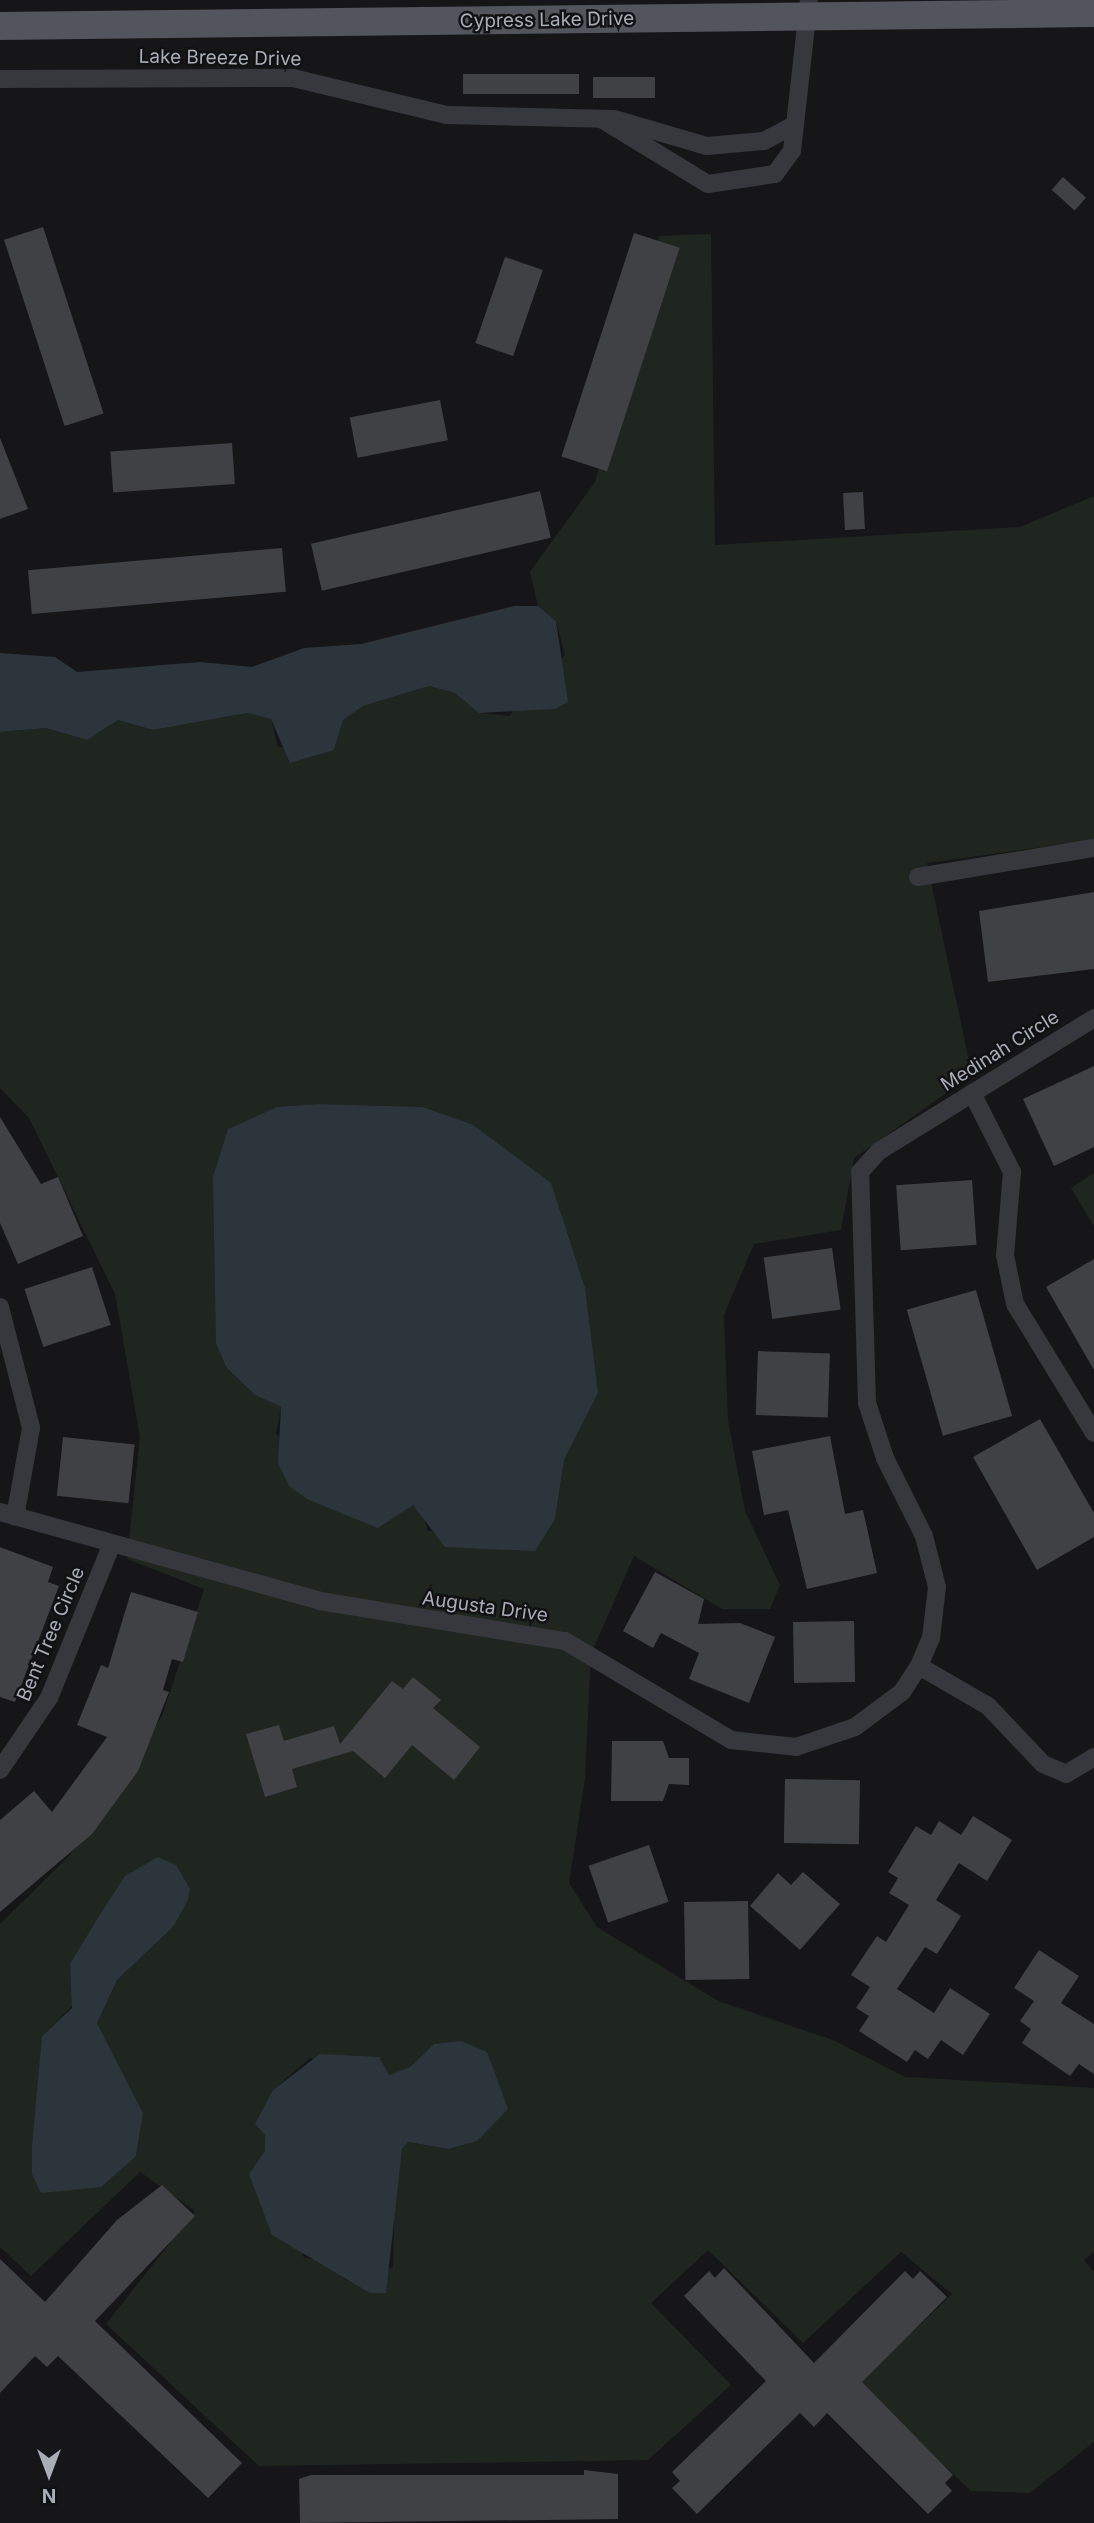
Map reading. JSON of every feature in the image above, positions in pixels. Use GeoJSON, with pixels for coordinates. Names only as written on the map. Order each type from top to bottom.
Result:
{"type":"FeatureCollection","features":[{"type":"Feature","properties":{"kind":"main road","name":"Cypress Lake Drive"},"geometry":{"type":"LineString","coordinates":[[0,26],[803,6],[1094,13]]}},
{"type":"Feature","properties":{"kind":"street","name":"Lake Breeze Drive"},"geometry":{"type":"LineString","coordinates":[[603,120],[708,184],[736,185],[784,168],[794,139],[790,127],[803,6]]}},
{"type":"Feature","properties":{"kind":"street","name":"Lake Breeze Drive"},"geometry":{"type":"LineString","coordinates":[[0,79],[293,78],[447,115],[603,120],[707,146],[764,141],[790,127]]}},
{"type":"Feature","properties":{"kind":"street"},"geometry":{"type":"LineString","coordinates":[[918,877],[1094,848]]}},
{"type":"Feature","properties":{"kind":"street","name":"Medinah Circle"},"geometry":{"type":"LineString","coordinates":[[919,1665],[931,1638],[937,1587],[925,1536],[885,1458],[867,1404],[858,1199],[860,1171],[879,1151],[1094,1018]]}},
{"type":"Feature","properties":{"kind":"street"},"geometry":{"type":"LineString","coordinates":[[972,1093],[1012,1172],[1004,1255],[1015,1304],[1094,1433]]}},
{"type":"Feature","properties":{"kind":"street"},"geometry":{"type":"LineString","coordinates":[[0,1307],[30,1428],[8,1514]]}},
{"type":"Feature","properties":{"kind":"street","name":"Augusta Drive"},"geometry":{"type":"LineString","coordinates":[[8,1514],[111,1546],[320,1601],[565,1641],[701,1726],[763,1747],[796,1746],[855,1727],[902,1692],[919,1665]]}},
{"type":"Feature","properties":{"kind":"street","name":"Bent Tree Circle"},"geometry":{"type":"LineString","coordinates":[[0,1770],[49,1698],[111,1546]]}},
{"type":"Feature","properties":{"kind":"street"},"geometry":{"type":"LineString","coordinates":[[919,1665],[1011,1724],[1043,1765],[1066,1774],[1094,1757]]}},
{"type":"Feature","properties":{"kind":"shaded area"},"geometry":{"type":"Polygon","coordinates":[[[711,234],[715,545],[1020,527],[1094,496],[1094,840],[927,863],[972,1075],[854,1158],[841,1230],[754,1244],[724,1315],[728,1420],[745,1511],[780,1585],[770,1609],[722,1609],[634,1556],[591,1654],[585,1779],[569,1883],[597,1927],[718,2001],[833,2040],[905,2077],[1094,2088],[1094,2252],[1084,2260],[1094,2272],[1094,2442],[1030,2493],[971,2491],[858,2384],[952,2294],[901,2252],[803,2343],[708,2250],[651,2303],[731,2385],[648,2460],[259,2466],[106,2324],[195,2211],[140,2172],[31,2276],[0,2247],[0,1924],[71,1854],[162,1716],[204,1589],[127,1559],[140,1437],[115,1294],[29,1118],[0,1088],[0,732],[46,728],[87,740],[118,720],[153,730],[247,713],[271,719],[278,747],[334,750],[343,720],[363,706],[429,686],[455,693],[480,713],[509,716],[565,655],[556,621],[538,606],[530,572],[595,482],[659,236],[711,234]],[[318,1104],[278,1107],[228,1129],[216,1343],[226,1367],[255,1395],[281,1407],[276,1434],[394,1513],[413,1505],[422,1511],[428,1531],[555,1519],[564,1460],[598,1393],[423,1107],[318,1104]],[[190,1889],[42,2036],[32,2174],[136,2156],[143,2113],[97,2023],[117,1980],[173,1927],[190,1889]],[[434,2044],[410,2067],[389,2075],[310,2058],[273,2090],[265,2151],[304,2258],[326,2261],[347,2281],[393,2267],[395,2167],[402,2149],[408,2142],[448,2149],[434,2044]]]}},
{"type":"Feature","properties":{"kind":"shaded area"},"geometry":{"type":"Polygon","coordinates":[[[514,606],[538,606],[556,621],[568,702],[555,709],[479,713],[455,693],[429,686],[363,706],[343,720],[334,750],[290,763],[271,719],[247,713],[153,730],[118,720],[87,740],[46,728],[0,732],[0,653],[55,657],[77,672],[200,662],[252,667],[304,648],[361,644],[514,606]]]}},
{"type":"Feature","properties":{"kind":"shaded area"},"geometry":{"type":"Polygon","coordinates":[[[318,1104],[423,1107],[473,1125],[551,1183],[585,1288],[598,1393],[564,1460],[555,1519],[535,1551],[445,1547],[413,1505],[378,1528],[309,1500],[289,1486],[278,1463],[281,1407],[255,1395],[226,1367],[216,1343],[213,1177],[228,1129],[277,1107],[318,1104]]]}},
{"type":"Feature","properties":{"kind":"shaded area"},"geometry":{"type":"Polygon","coordinates":[[[1094,1173],[1094,1226],[1071,1188],[1094,1173]]]}},
{"type":"Feature","properties":{"kind":"shaded area"},"geometry":{"type":"Polygon","coordinates":[[[158,1857],[176,1865],[190,1889],[188,1900],[173,1927],[117,1980],[97,2023],[143,2113],[136,2156],[101,2187],[41,2193],[32,2174],[32,2146],[42,2036],[72,2008],[70,1964],[101,1913],[125,1876],[158,1857]]]}},
{"type":"Feature","properties":{"kind":"shaded area"},"geometry":{"type":"Polygon","coordinates":[[[461,2041],[487,2052],[508,2109],[477,2141],[448,2149],[408,2142],[402,2149],[386,2293],[370,2293],[272,2235],[249,2174],[265,2151],[265,2135],[255,2124],[273,2090],[320,2054],[379,2057],[389,2075],[410,2067],[434,2044],[461,2041]]]}},
{"type":"Feature","properties":{"kind":"building"},"geometry":{"type":"Polygon","coordinates":[[[463,74],[579,74],[579,94],[463,94],[463,74]]]}},
{"type":"Feature","properties":{"kind":"building"},"geometry":{"type":"Polygon","coordinates":[[[593,77],[655,77],[655,98],[593,98],[593,77]]]}},
{"type":"Feature","properties":{"kind":"building"},"geometry":{"type":"Polygon","coordinates":[[[1063,177],[1086,198],[1075,210],[1052,190],[1063,177]]]}},
{"type":"Feature","properties":{"kind":"building"},"geometry":{"type":"Polygon","coordinates":[[[43,227],[104,413],[65,426],[4,240],[43,227]]]}},
{"type":"Feature","properties":{"kind":"building"},"geometry":{"type":"Polygon","coordinates":[[[634,233],[680,248],[607,471],[561,456],[634,233]]]}},
{"type":"Feature","properties":{"kind":"building"},"geometry":{"type":"Polygon","coordinates":[[[505,257],[543,270],[513,356],[475,343],[505,257]]]}},
{"type":"Feature","properties":{"kind":"building"},"geometry":{"type":"Polygon","coordinates":[[[440,400],[448,440],[358,458],[350,418],[440,400]]]}},
{"type":"Feature","properties":{"kind":"building"},"geometry":{"type":"Polygon","coordinates":[[[0,438],[28,509],[0,519],[0,438]]]}},
{"type":"Feature","properties":{"kind":"building"},"geometry":{"type":"Polygon","coordinates":[[[232,443],[235,484],[113,492],[110,452],[232,443]]]}},
{"type":"Feature","properties":{"kind":"building"},"geometry":{"type":"Polygon","coordinates":[[[540,491],[551,538],[322,591],[311,544],[540,491]]]}},
{"type":"Feature","properties":{"kind":"building"},"geometry":{"type":"Polygon","coordinates":[[[863,492],[865,529],[845,530],[843,493],[863,492]]]}},
{"type":"Feature","properties":{"kind":"building"},"geometry":{"type":"Polygon","coordinates":[[[282,548],[286,592],[32,614],[28,570],[282,548]]]}},
{"type":"Feature","properties":{"kind":"building"},"geometry":{"type":"Polygon","coordinates":[[[1094,892],[1094,969],[988,982],[979,911],[1094,892]]]}},
{"type":"Feature","properties":{"kind":"building"},"geometry":{"type":"Polygon","coordinates":[[[1094,1066],[1094,1147],[1054,1166],[1023,1099],[1094,1066]]]}},
{"type":"Feature","properties":{"kind":"building"},"geometry":{"type":"Polygon","coordinates":[[[0,1117],[41,1184],[58,1177],[83,1236],[18,1264],[0,1223],[0,1117]]]}},
{"type":"Feature","properties":{"kind":"building"},"geometry":{"type":"Polygon","coordinates":[[[972,1180],[977,1245],[901,1250],[896,1185],[972,1180]]]}},
{"type":"Feature","properties":{"kind":"building"},"geometry":{"type":"Polygon","coordinates":[[[832,1248],[841,1309],[772,1319],[764,1258],[832,1248]]]}},
{"type":"Feature","properties":{"kind":"building"},"geometry":{"type":"Polygon","coordinates":[[[1094,1259],[1094,1370],[1046,1287],[1094,1259]]]}},
{"type":"Feature","properties":{"kind":"building"},"geometry":{"type":"Polygon","coordinates":[[[92,1267],[111,1325],[43,1347],[24,1289],[92,1267]]]}},
{"type":"Feature","properties":{"kind":"building"},"geometry":{"type":"Polygon","coordinates":[[[976,1290],[1012,1416],[943,1436],[907,1310],[976,1290]]]}},
{"type":"Feature","properties":{"kind":"building"},"geometry":{"type":"Polygon","coordinates":[[[758,1351],[830,1354],[828,1417],[756,1415],[758,1351]]]}},
{"type":"Feature","properties":{"kind":"building"},"geometry":{"type":"Polygon","coordinates":[[[1040,1419],[1094,1513],[1094,1537],[1037,1570],[973,1457],[1040,1419]]]}},
{"type":"Feature","properties":{"kind":"building"},"geometry":{"type":"Polygon","coordinates":[[[830,1436],[845,1514],[863,1510],[877,1573],[807,1589],[788,1510],[764,1515],[752,1451],[830,1436]]]}},
{"type":"Feature","properties":{"kind":"building"},"geometry":{"type":"Polygon","coordinates":[[[63,1437],[135,1445],[128,1503],[57,1496],[63,1437]]]}},
{"type":"Feature","properties":{"kind":"building"},"geometry":{"type":"Polygon","coordinates":[[[0,1547],[53,1567],[48,1582],[59,1586],[15,1702],[0,1697],[0,1547]]]}},
{"type":"Feature","properties":{"kind":"building"},"geometry":{"type":"Polygon","coordinates":[[[655,1572],[704,1599],[698,1624],[740,1623],[775,1637],[749,1703],[689,1679],[699,1653],[661,1633],[653,1648],[623,1631],[655,1572]]]}},
{"type":"Feature","properties":{"kind":"building"},"geometry":{"type":"Polygon","coordinates":[[[131,1592],[198,1612],[183,1662],[172,1659],[163,1690],[169,1692],[138,1771],[92,1834],[0,1912],[0,1820],[34,1791],[52,1812],[107,1737],[77,1725],[101,1665],[108,1668],[131,1592]]]}},
{"type":"Feature","properties":{"kind":"building"},"geometry":{"type":"Polygon","coordinates":[[[854,1621],[855,1682],[794,1683],[793,1622],[854,1621]]]}},
{"type":"Feature","properties":{"kind":"building"},"geometry":{"type":"Polygon","coordinates":[[[413,1677],[441,1700],[433,1708],[480,1747],[454,1780],[412,1745],[385,1778],[353,1751],[292,1769],[297,1787],[265,1797],[246,1734],[279,1725],[284,1741],[334,1726],[340,1744],[392,1681],[403,1689],[413,1677]]]}},
{"type":"Feature","properties":{"kind":"building"},"geometry":{"type":"Polygon","coordinates":[[[612,1741],[663,1741],[669,1758],[689,1758],[689,1785],[669,1784],[663,1801],[611,1801],[612,1741]]]}},
{"type":"Feature","properties":{"kind":"building"},"geometry":{"type":"Polygon","coordinates":[[[785,1779],[860,1780],[859,1844],[784,1843],[785,1779]]]}},
{"type":"Feature","properties":{"kind":"building"},"geometry":{"type":"Polygon","coordinates":[[[973,1816],[1012,1840],[987,1881],[959,1863],[936,1900],[961,1916],[937,1954],[925,1947],[897,1989],[934,2013],[950,1988],[990,2014],[963,2055],[941,2040],[928,2059],[915,2050],[907,2062],[859,2031],[869,2016],[856,2008],[870,1987],[851,1975],[877,1936],[886,1942],[909,1905],[889,1893],[898,1878],[888,1872],[916,1826],[931,1835],[939,1821],[961,1835],[973,1816]]]}},
{"type":"Feature","properties":{"kind":"building"},"geometry":{"type":"Polygon","coordinates":[[[649,1845],[669,1902],[608,1923],[588,1866],[649,1845]]]}},
{"type":"Feature","properties":{"kind":"building"},"geometry":{"type":"Polygon","coordinates":[[[803,1872],[840,1904],[800,1950],[750,1906],[778,1873],[791,1885],[803,1872]]]}},
{"type":"Feature","properties":{"kind":"building"},"geometry":{"type":"Polygon","coordinates":[[[748,1901],[749,1979],[685,1980],[684,1902],[748,1901]]]}},
{"type":"Feature","properties":{"kind":"building"},"geometry":{"type":"Polygon","coordinates":[[[1039,1950],[1079,1976],[1061,2003],[1094,2024],[1094,2074],[1079,2064],[1070,2076],[1022,2043],[1031,2029],[1020,2021],[1034,2001],[1014,1988],[1039,1950]]]}},
{"type":"Feature","properties":{"kind":"building"},"geometry":{"type":"Polygon","coordinates":[[[162,2185],[195,2216],[95,2321],[242,2463],[208,2498],[58,2356],[47,2367],[35,2356],[0,2393],[0,2259],[45,2302],[117,2220],[162,2185]]]}},
{"type":"Feature","properties":{"kind":"building"},"geometry":{"type":"Polygon","coordinates":[[[724,2268],[814,2363],[905,2271],[913,2279],[920,2271],[947,2297],[862,2382],[953,2475],[945,2483],[952,2491],[928,2514],[827,2413],[814,2427],[800,2413],[697,2514],[672,2488],[680,2481],[672,2472],[766,2381],[684,2296],[709,2271],[715,2278],[724,2268]]]}},
{"type":"Feature","properties":{"kind":"building"},"geometry":{"type":"Polygon","coordinates":[[[584,2470],[618,2474],[618,2519],[300,2523],[299,2479],[311,2475],[584,2475],[584,2470]]]}}]}
